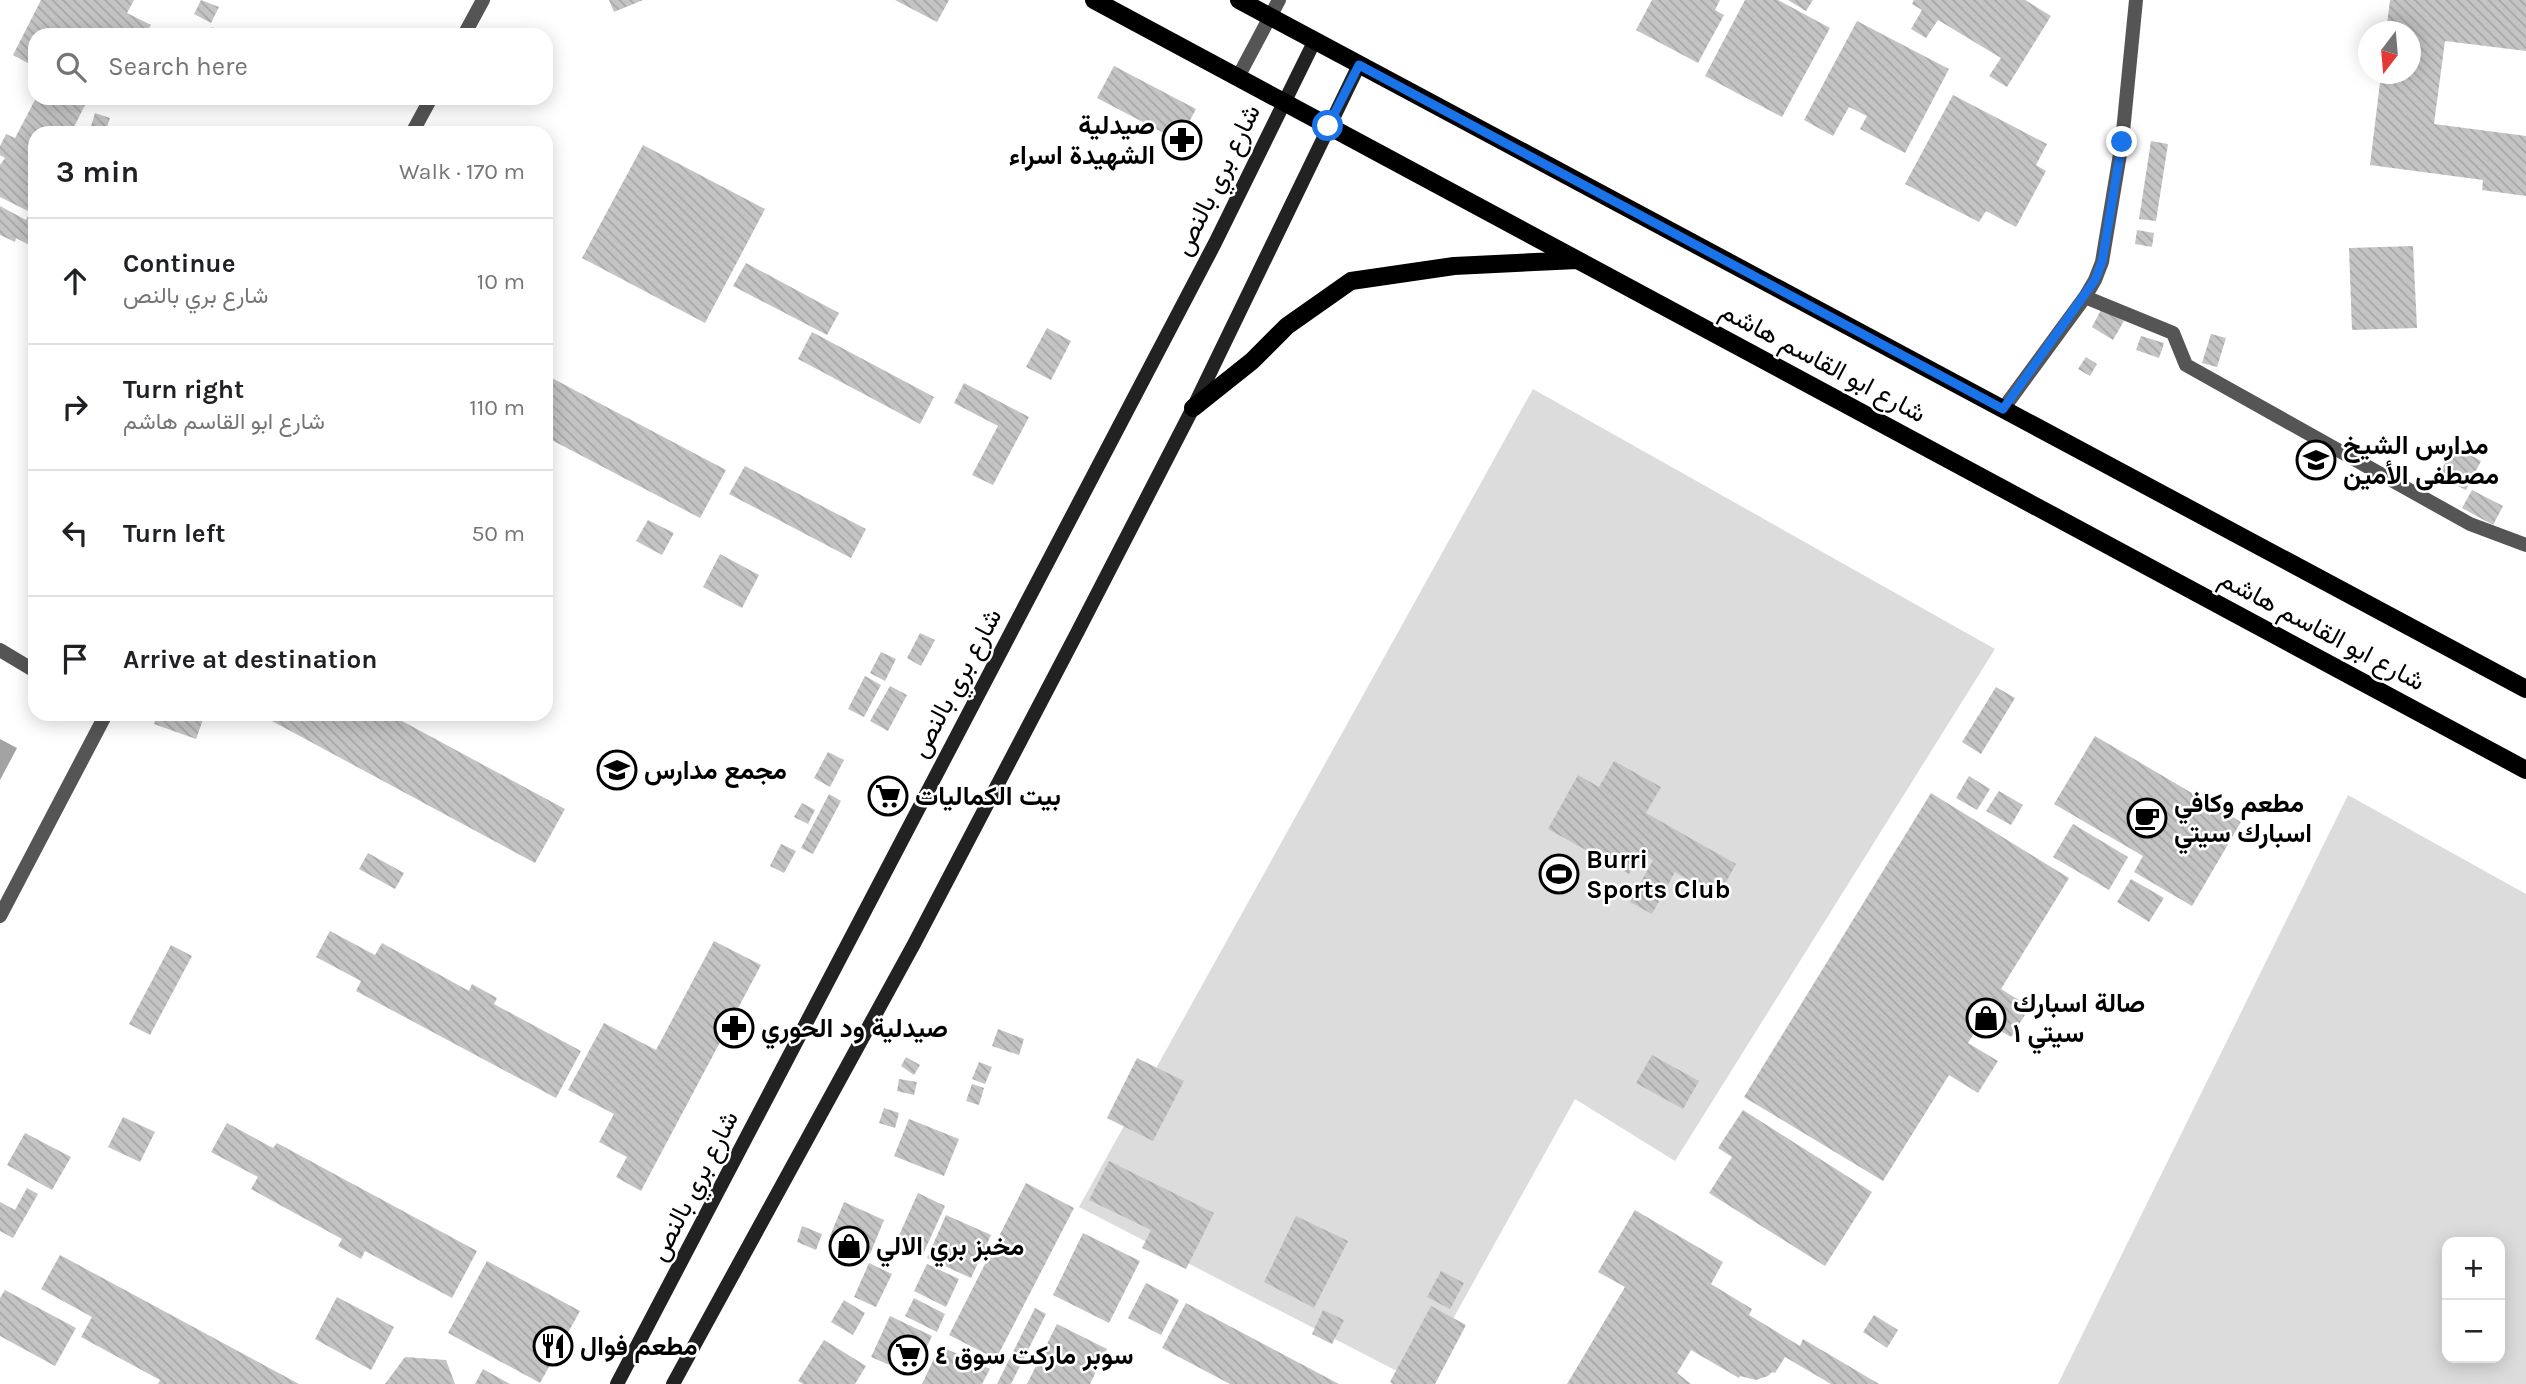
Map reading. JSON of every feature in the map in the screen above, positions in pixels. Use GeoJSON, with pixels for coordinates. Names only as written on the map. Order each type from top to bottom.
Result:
{"type":"FeatureCollection","features":[{"type":"Feature","properties":{"kind":"main road","name":"شارع ابو القاسم هاشم"},"geometry":{"type":"LineString","coordinates":[[1094,0],[2526,770]]}},
{"type":"Feature","properties":{"kind":"main road","name":"شارع ابو القاسم هاشم"},"geometry":{"type":"LineString","coordinates":[[1240,0],[2526,689]]}},
{"type":"Feature","properties":{"kind":"main road","name":"شارع بري بالنص"},"geometry":{"type":"LineString","coordinates":[[617,1384],[1214,243],[1315,40]]}},
{"type":"Feature","properties":{"kind":"main road"},"geometry":{"type":"LineString","coordinates":[[673,1384],[914,943],[1193,408],[1359,65]]}},
{"type":"Feature","properties":{"kind":"main road"},"geometry":{"type":"LineString","coordinates":[[1193,408],[1252,361],[1287,326],[1351,281],[1454,266],[1578,260]]}},
{"type":"Feature","properties":{"kind":"street"},"geometry":{"type":"LineString","coordinates":[[468,28],[483,0]]}},
{"type":"Feature","properties":{"kind":"street"},"geometry":{"type":"LineString","coordinates":[[1238,77],[1279,0]]}},
{"type":"Feature","properties":{"kind":"street"},"geometry":{"type":"LineString","coordinates":[[2003,409],[2085,297],[2102,262],[2122,142],[2136,0]]}},
{"type":"Feature","properties":{"kind":"street"},"geometry":{"type":"LineString","coordinates":[[416,126],[427,105]]}},
{"type":"Feature","properties":{"kind":"street"},"geometry":{"type":"LineString","coordinates":[[2085,297],[2173,333],[2186,365],[2470,524],[2526,545]]}},
{"type":"Feature","properties":{"kind":"street"},"geometry":{"type":"LineString","coordinates":[[0,650],[28,667]]}},
{"type":"Feature","properties":{"kind":"street"},"geometry":{"type":"LineString","coordinates":[[0,916],[102,721]]}},
{"type":"Feature","properties":{"kind":"shaded area","name":"Burri Sports Club"},"geometry":{"type":"Polygon","coordinates":[[[1533,389],[1995,649],[1675,1161],[1575,1099],[1418,1382],[1079,1207],[1533,389]]]}},
{"type":"Feature","properties":{"kind":"shaded area"},"geometry":{"type":"Polygon","coordinates":[[[0,739],[17,748],[0,780],[0,739]]]}},
{"type":"Feature","properties":{"kind":"shaded area"},"geometry":{"type":"Polygon","coordinates":[[[2348,795],[2526,894],[2526,1384],[2058,1384],[2348,795]]]}},
{"type":"Feature","properties":{"kind":"building"},"geometry":{"type":"Polygon","coordinates":[[[41,0],[134,0],[127,13],[151,25],[149,28],[28,28],[28,63],[13,55],[41,0]]]}},
{"type":"Feature","properties":{"kind":"building"},"geometry":{"type":"Polygon","coordinates":[[[201,0],[219,7],[211,23],[194,14],[201,0]]]}},
{"type":"Feature","properties":{"kind":"building"},"geometry":{"type":"Polygon","coordinates":[[[609,0],[643,0],[614,12],[609,0]]]}},
{"type":"Feature","properties":{"kind":"building"},"geometry":{"type":"Polygon","coordinates":[[[895,0],[949,0],[937,22],[895,0]]]}},
{"type":"Feature","properties":{"kind":"building"},"geometry":{"type":"Polygon","coordinates":[[[1652,0],[1720,0],[1715,10],[1724,15],[1698,63],[1636,30],[1652,0]]]}},
{"type":"Feature","properties":{"kind":"building"},"geometry":{"type":"Polygon","coordinates":[[[1745,0],[1778,0],[1830,28],[1782,117],[1705,76],[1745,0]]]}},
{"type":"Feature","properties":{"kind":"building"},"geometry":{"type":"Polygon","coordinates":[[[1788,0],[1813,0],[1806,11],[1788,0]]]}},
{"type":"Feature","properties":{"kind":"building"},"geometry":{"type":"Polygon","coordinates":[[[1914,0],[2025,0],[2051,16],[2007,87],[1989,76],[2001,58],[1938,20],[1926,38],[1911,29],[1922,10],[1912,4],[1914,0]]]}},
{"type":"Feature","properties":{"kind":"building"},"geometry":{"type":"Polygon","coordinates":[[[2390,0],[2526,0],[2526,51],[2445,41],[2434,124],[2526,136],[2526,196],[2482,190],[2483,180],[2370,165],[2380,84],[2421,84],[2421,21],[2387,21],[2390,0]]]}},
{"type":"Feature","properties":{"kind":"building"},"geometry":{"type":"Polygon","coordinates":[[[1857,21],[1949,69],[1905,153],[1860,129],[1867,116],[1849,107],[1833,136],[1804,120],[1857,21]]]}},
{"type":"Feature","properties":{"kind":"building"},"geometry":{"type":"Polygon","coordinates":[[[1114,66],[1196,109],[1179,141],[1097,98],[1114,66]]]}},
{"type":"Feature","properties":{"kind":"building"},"geometry":{"type":"Polygon","coordinates":[[[1953,95],[2047,144],[2036,165],[2046,171],[2016,227],[1986,211],[1979,222],[1905,184],[1953,95]]]}},
{"type":"Feature","properties":{"kind":"building"},"geometry":{"type":"Polygon","coordinates":[[[32,105],[85,105],[74,126],[28,126],[28,211],[0,197],[0,165],[5,158],[0,155],[0,146],[6,134],[15,138],[32,105]]]}},
{"type":"Feature","properties":{"kind":"building"},"geometry":{"type":"Polygon","coordinates":[[[95,113],[110,118],[107,126],[91,126],[95,113]]]}},
{"type":"Feature","properties":{"kind":"building"},"geometry":{"type":"Polygon","coordinates":[[[2151,141],[2168,144],[2156,221],[2139,219],[2151,141]]]}},
{"type":"Feature","properties":{"kind":"building"},"geometry":{"type":"Polygon","coordinates":[[[643,145],[765,209],[705,323],[582,258],[643,145]]]}},
{"type":"Feature","properties":{"kind":"building"},"geometry":{"type":"Polygon","coordinates":[[[0,206],[26,220],[28,216],[28,244],[16,238],[15,242],[0,235],[0,206]]]}},
{"type":"Feature","properties":{"kind":"building"},"geometry":{"type":"Polygon","coordinates":[[[2137,230],[2154,233],[2152,247],[2135,244],[2137,230]]]}},
{"type":"Feature","properties":{"kind":"building"},"geometry":{"type":"Polygon","coordinates":[[[2413,246],[2417,328],[2352,330],[2349,248],[2413,246]]]}},
{"type":"Feature","properties":{"kind":"building"},"geometry":{"type":"Polygon","coordinates":[[[746,263],[839,313],[827,335],[733,286],[746,263]]]}},
{"type":"Feature","properties":{"kind":"building"},"geometry":{"type":"Polygon","coordinates":[[[2102,308],[2124,321],[2113,340],[2092,327],[2102,308]]]}},
{"type":"Feature","properties":{"kind":"building"},"geometry":{"type":"Polygon","coordinates":[[[1047,328],[1071,341],[1051,380],[1026,367],[1047,328]]]}},
{"type":"Feature","properties":{"kind":"building"},"geometry":{"type":"Polygon","coordinates":[[[812,332],[934,397],[920,424],[798,359],[812,332]]]}},
{"type":"Feature","properties":{"kind":"building"},"geometry":{"type":"Polygon","coordinates":[[[2211,334],[2226,338],[2217,367],[2202,363],[2211,334]]]}},
{"type":"Feature","properties":{"kind":"building"},"geometry":{"type":"Polygon","coordinates":[[[2141,336],[2164,343],[2159,358],[2136,350],[2141,336]]]}},
{"type":"Feature","properties":{"kind":"building"},"geometry":{"type":"Polygon","coordinates":[[[2086,357],[2097,364],[2090,376],[2078,369],[2086,357]]]}},
{"type":"Feature","properties":{"kind":"building"},"geometry":{"type":"Polygon","coordinates":[[[553,379],[726,470],[700,518],[553,441],[553,379]]]}},
{"type":"Feature","properties":{"kind":"building"},"geometry":{"type":"Polygon","coordinates":[[[964,383],[1029,417],[993,485],[972,475],[998,426],[954,403],[964,383]]]}},
{"type":"Feature","properties":{"kind":"building"},"geometry":{"type":"Polygon","coordinates":[[[2454,446],[2481,461],[2466,490],[2438,476],[2454,446]]]}},
{"type":"Feature","properties":{"kind":"building"},"geometry":{"type":"Polygon","coordinates":[[[745,466],[866,529],[851,558],[729,494],[745,466]]]}},
{"type":"Feature","properties":{"kind":"building"},"geometry":{"type":"Polygon","coordinates":[[[2472,490],[2503,506],[2493,525],[2462,508],[2472,490]]]}},
{"type":"Feature","properties":{"kind":"building"},"geometry":{"type":"Polygon","coordinates":[[[648,520],[674,533],[662,555],[636,541],[648,520]]]}},
{"type":"Feature","properties":{"kind":"building"},"geometry":{"type":"Polygon","coordinates":[[[720,554],[759,575],[742,608],[703,587],[720,554]]]}},
{"type":"Feature","properties":{"kind":"building"},"geometry":{"type":"Polygon","coordinates":[[[920,633],[935,640],[921,666],[907,658],[920,633]]]}},
{"type":"Feature","properties":{"kind":"building"},"geometry":{"type":"Polygon","coordinates":[[[881,652],[896,659],[885,681],[870,673],[881,652]]]}},
{"type":"Feature","properties":{"kind":"building"},"geometry":{"type":"Polygon","coordinates":[[[865,676],[881,685],[864,717],[848,709],[865,676]]]}},
{"type":"Feature","properties":{"kind":"building"},"geometry":{"type":"Polygon","coordinates":[[[890,686],[907,695],[888,731],[870,721],[890,686]]]}},
{"type":"Feature","properties":{"kind":"building"},"geometry":{"type":"Polygon","coordinates":[[[1996,687],[2015,698],[1981,754],[1962,742],[1996,687]]]}},
{"type":"Feature","properties":{"kind":"building"},"geometry":{"type":"Polygon","coordinates":[[[155,721],[202,721],[196,739],[154,724],[155,721]]]}},
{"type":"Feature","properties":{"kind":"building"},"geometry":{"type":"Polygon","coordinates":[[[272,721],[402,721],[565,809],[535,863],[272,721]]]}},
{"type":"Feature","properties":{"kind":"building"},"geometry":{"type":"Polygon","coordinates":[[[2095,736],[2241,822],[2192,906],[2134,872],[2143,856],[2054,804],[2095,736]]]}},
{"type":"Feature","properties":{"kind":"building"},"geometry":{"type":"Polygon","coordinates":[[[828,752],[844,760],[830,787],[814,778],[828,752]]]}},
{"type":"Feature","properties":{"kind":"building"},"geometry":{"type":"Polygon","coordinates":[[[1614,761],[1661,787],[1646,813],[1736,864],[1718,896],[1675,872],[1652,914],[1630,902],[1653,860],[1641,853],[1629,874],[1548,829],[1578,775],[1599,787],[1614,761]]]}},
{"type":"Feature","properties":{"kind":"building"},"geometry":{"type":"Polygon","coordinates":[[[1969,776],[1990,789],[1977,810],[1956,798],[1969,776]]]}},
{"type":"Feature","properties":{"kind":"building"},"geometry":{"type":"Polygon","coordinates":[[[1999,791],[2023,805],[2011,825],[1986,811],[1999,791]]]}},
{"type":"Feature","properties":{"kind":"building"},"geometry":{"type":"Polygon","coordinates":[[[1931,793],[2069,878],[2001,989],[2030,1007],[2011,1037],[1982,1020],[1968,1043],[1998,1061],[1978,1093],[1949,1075],[1883,1181],[1744,1097],[1931,793]]]}},
{"type":"Feature","properties":{"kind":"building"},"geometry":{"type":"Polygon","coordinates":[[[829,794],[841,801],[813,854],[801,848],[829,794]]]}},
{"type":"Feature","properties":{"kind":"building"},"geometry":{"type":"Polygon","coordinates":[[[802,803],[815,810],[808,824],[794,817],[802,803]]]}},
{"type":"Feature","properties":{"kind":"building"},"geometry":{"type":"Polygon","coordinates":[[[2073,824],[2128,857],[2109,890],[2053,857],[2073,824]]]}},
{"type":"Feature","properties":{"kind":"building"},"geometry":{"type":"Polygon","coordinates":[[[781,844],[796,851],[784,873],[770,866],[781,844]]]}},
{"type":"Feature","properties":{"kind":"building"},"geometry":{"type":"Polygon","coordinates":[[[368,853],[404,873],[395,889],[359,869],[368,853]]]}},
{"type":"Feature","properties":{"kind":"building"},"geometry":{"type":"Polygon","coordinates":[[[2131,879],[2164,898],[2149,922],[2117,902],[2131,879]]]}},
{"type":"Feature","properties":{"kind":"building"},"geometry":{"type":"Polygon","coordinates":[[[330,931],[375,955],[382,943],[469,991],[472,984],[497,998],[494,1004],[581,1051],[556,1098],[356,991],[361,981],[316,957],[330,931]]]}},
{"type":"Feature","properties":{"kind":"building"},"geometry":{"type":"Polygon","coordinates":[[[714,941],[761,965],[641,1191],[616,1177],[627,1157],[599,1142],[614,1114],[568,1090],[604,1023],[656,1050],[714,941]]]}},
{"type":"Feature","properties":{"kind":"building"},"geometry":{"type":"Polygon","coordinates":[[[171,945],[192,956],[150,1035],[129,1024],[171,945]]]}},
{"type":"Feature","properties":{"kind":"building"},"geometry":{"type":"Polygon","coordinates":[[[998,1029],[1024,1039],[1019,1055],[992,1046],[998,1029]]]}},
{"type":"Feature","properties":{"kind":"building"},"geometry":{"type":"Polygon","coordinates":[[[1652,1055],[1699,1081],[1683,1109],[1636,1083],[1652,1055]]]}},
{"type":"Feature","properties":{"kind":"building"},"geometry":{"type":"Polygon","coordinates":[[[906,1057],[920,1065],[914,1075],[901,1066],[906,1057]]]}},
{"type":"Feature","properties":{"kind":"building"},"geometry":{"type":"Polygon","coordinates":[[[1137,1058],[1184,1081],[1153,1141],[1107,1118],[1137,1058]]]}},
{"type":"Feature","properties":{"kind":"building"},"geometry":{"type":"Polygon","coordinates":[[[979,1062],[992,1067],[985,1084],[972,1079],[979,1062]]]}},
{"type":"Feature","properties":{"kind":"building"},"geometry":{"type":"Polygon","coordinates":[[[899,1079],[917,1082],[914,1095],[897,1091],[899,1079]]]}},
{"type":"Feature","properties":{"kind":"building"},"geometry":{"type":"Polygon","coordinates":[[[972,1084],[984,1088],[979,1105],[966,1101],[972,1084]]]}},
{"type":"Feature","properties":{"kind":"building"},"geometry":{"type":"Polygon","coordinates":[[[884,1108],[899,1113],[895,1128],[879,1123],[884,1108]]]}},
{"type":"Feature","properties":{"kind":"building"},"geometry":{"type":"Polygon","coordinates":[[[1743,1110],[1872,1192],[1825,1266],[1709,1193],[1732,1157],[1718,1148],[1743,1110]]]}},
{"type":"Feature","properties":{"kind":"building"},"geometry":{"type":"Polygon","coordinates":[[[123,1117],[155,1132],[140,1162],[108,1147],[123,1117]]]}},
{"type":"Feature","properties":{"kind":"building"},"geometry":{"type":"Polygon","coordinates":[[[909,1119],[959,1139],[944,1176],[894,1156],[909,1119]]]}},
{"type":"Feature","properties":{"kind":"building"},"geometry":{"type":"Polygon","coordinates":[[[227,1123],[273,1148],[277,1143],[477,1251],[452,1298],[365,1251],[361,1259],[338,1246],[342,1239],[251,1189],[258,1177],[211,1152],[227,1123]]]}},
{"type":"Feature","properties":{"kind":"building"},"geometry":{"type":"Polygon","coordinates":[[[25,1133],[71,1157],[52,1190],[7,1165],[25,1133]]]}},
{"type":"Feature","properties":{"kind":"building"},"geometry":{"type":"Polygon","coordinates":[[[1109,1161],[1214,1213],[1186,1269],[1142,1248],[1151,1230],[1089,1200],[1109,1161]]]}},
{"type":"Feature","properties":{"kind":"building"},"geometry":{"type":"Polygon","coordinates":[[[1026,1183],[1074,1208],[996,1359],[949,1335],[1026,1183]]]}},
{"type":"Feature","properties":{"kind":"building"},"geometry":{"type":"Polygon","coordinates":[[[27,1188],[38,1194],[13,1238],[0,1231],[0,1202],[15,1210],[27,1188]]]}},
{"type":"Feature","properties":{"kind":"building"},"geometry":{"type":"Polygon","coordinates":[[[918,1193],[945,1206],[923,1254],[896,1242],[918,1193]]]}},
{"type":"Feature","properties":{"kind":"building"},"geometry":{"type":"Polygon","coordinates":[[[844,1202],[884,1220],[870,1254],[830,1236],[844,1202]]]}},
{"type":"Feature","properties":{"kind":"building"},"geometry":{"type":"Polygon","coordinates":[[[1635,1210],[1723,1262],[1711,1284],[1752,1309],[1749,1315],[1800,1346],[1803,1339],[1879,1384],[1831,1384],[1785,1357],[1775,1373],[1756,1380],[1740,1376],[1739,1378],[1691,1350],[1677,1373],[1691,1384],[1567,1384],[1625,1287],[1598,1272],[1635,1210]]]}},
{"type":"Feature","properties":{"kind":"building"},"geometry":{"type":"Polygon","coordinates":[[[946,1215],[991,1235],[971,1278],[927,1258],[946,1215]]]}},
{"type":"Feature","properties":{"kind":"building"},"geometry":{"type":"Polygon","coordinates":[[[1296,1216],[1348,1241],[1314,1308],[1264,1282],[1296,1216]]]}},
{"type":"Feature","properties":{"kind":"building"},"geometry":{"type":"Polygon","coordinates":[[[802,1226],[822,1234],[816,1250],[797,1242],[802,1226]]]}},
{"type":"Feature","properties":{"kind":"building"},"geometry":{"type":"Polygon","coordinates":[[[1083,1233],[1140,1261],[1109,1323],[1053,1295],[1083,1233]]]}},
{"type":"Feature","properties":{"kind":"building"},"geometry":{"type":"Polygon","coordinates":[[[60,1255],[299,1384],[158,1384],[160,1380],[81,1337],[92,1317],[41,1289],[60,1255]]]}},
{"type":"Feature","properties":{"kind":"building"},"geometry":{"type":"Polygon","coordinates":[[[487,1261],[580,1311],[540,1383],[448,1333],[487,1261]]]}},
{"type":"Feature","properties":{"kind":"building"},"geometry":{"type":"Polygon","coordinates":[[[869,1263],[892,1274],[876,1307],[854,1297],[869,1263]]]}},
{"type":"Feature","properties":{"kind":"building"},"geometry":{"type":"Polygon","coordinates":[[[927,1264],[959,1279],[946,1307],[914,1291],[927,1264]]]}},
{"type":"Feature","properties":{"kind":"building"},"geometry":{"type":"Polygon","coordinates":[[[1441,1271],[1464,1283],[1450,1309],[1427,1297],[1441,1271]]]}},
{"type":"Feature","properties":{"kind":"building"},"geometry":{"type":"Polygon","coordinates":[[[1146,1283],[1179,1300],[1161,1335],[1128,1318],[1146,1283]]]}},
{"type":"Feature","properties":{"kind":"building"},"geometry":{"type":"Polygon","coordinates":[[[5,1290],[76,1328],[55,1366],[0,1336],[0,1298],[5,1290]]]}},
{"type":"Feature","properties":{"kind":"building"},"geometry":{"type":"Polygon","coordinates":[[[337,1297],[394,1327],[371,1370],[315,1339],[337,1297]]]}},
{"type":"Feature","properties":{"kind":"building"},"geometry":{"type":"Polygon","coordinates":[[[914,1298],[945,1314],[937,1332],[905,1316],[914,1298]]]}},
{"type":"Feature","properties":{"kind":"building"},"geometry":{"type":"Polygon","coordinates":[[[844,1300],[865,1313],[853,1335],[831,1322],[844,1300]]]}},
{"type":"Feature","properties":{"kind":"building"},"geometry":{"type":"Polygon","coordinates":[[[1186,1303],[1339,1384],[1230,1384],[1162,1348],[1186,1303]]]}},
{"type":"Feature","properties":{"kind":"building"},"geometry":{"type":"Polygon","coordinates":[[[1431,1306],[1466,1325],[1435,1384],[1393,1384],[1390,1382],[1431,1306]]]}},
{"type":"Feature","properties":{"kind":"building"},"geometry":{"type":"Polygon","coordinates":[[[1035,1308],[1046,1314],[1011,1384],[997,1384],[1035,1308]]]}},
{"type":"Feature","properties":{"kind":"building"},"geometry":{"type":"Polygon","coordinates":[[[1323,1310],[1344,1320],[1332,1344],[1312,1334],[1323,1310]]]}},
{"type":"Feature","properties":{"kind":"building"},"geometry":{"type":"Polygon","coordinates":[[[1874,1315],[1898,1330],[1887,1348],[1863,1332],[1874,1315]]]}},
{"type":"Feature","properties":{"kind":"building"},"geometry":{"type":"Polygon","coordinates":[[[890,1316],[932,1336],[924,1353],[902,1343],[892,1366],[871,1357],[890,1316]]]}},
{"type":"Feature","properties":{"kind":"building"},"geometry":{"type":"Polygon","coordinates":[[[1057,1324],[1107,1349],[1090,1384],[1027,1384],[1057,1324]]]}},
{"type":"Feature","properties":{"kind":"building"},"geometry":{"type":"Polygon","coordinates":[[[824,1340],[866,1366],[855,1384],[803,1384],[798,1381],[824,1340]]]}},
{"type":"Feature","properties":{"kind":"building"},"geometry":{"type":"Polygon","coordinates":[[[940,1346],[990,1369],[982,1384],[922,1384],[940,1346]]]}},
{"type":"Feature","properties":{"kind":"building"},"geometry":{"type":"Polygon","coordinates":[[[405,1357],[446,1360],[455,1384],[385,1384],[405,1357]]]}},
{"type":"Feature","properties":{"kind":"building"},"geometry":{"type":"Polygon","coordinates":[[[483,1369],[510,1384],[475,1384],[483,1369]]]}},
{"type":"Feature","properties":{"kind":"place","name":"صيدلية الشهيدة اسراء"},"geometry":{"type":"Point","coordinates":[1182,140]}},
{"type":"Feature","properties":{"kind":"place","name":"مدارس الشيخ مصطفى الأمين"},"geometry":{"type":"Point","coordinates":[2316,460]}},
{"type":"Feature","properties":{"kind":"place","name":"مجمع مدارس"},"geometry":{"type":"Point","coordinates":[617,770]}},
{"type":"Feature","properties":{"kind":"place","name":"بيت الكماليات"},"geometry":{"type":"Point","coordinates":[888,796]}},
{"type":"Feature","properties":{"kind":"place","name":"مطعم وكافي اسبارك سيتي"},"geometry":{"type":"Point","coordinates":[2147,818]}},
{"type":"Feature","properties":{"kind":"place","name":"Burri Sports Club"},"geometry":{"type":"Point","coordinates":[1559,874]}},
{"type":"Feature","properties":{"kind":"place","name":"صالة اسبارك سيتي ١"},"geometry":{"type":"Point","coordinates":[1986,1018]}},
{"type":"Feature","properties":{"kind":"place","name":"صيدلية ود الحوري"},"geometry":{"type":"Point","coordinates":[734,1028]}},
{"type":"Feature","properties":{"kind":"place","name":"مخبز بري الالي"},"geometry":{"type":"Point","coordinates":[849,1246]}},
{"type":"Feature","properties":{"kind":"place","name":"مطعم فوال"},"geometry":{"type":"Point","coordinates":[553,1346]}},
{"type":"Feature","properties":{"kind":"place","name":"سوبر ماركت سوق ٤"},"geometry":{"type":"Point","coordinates":[908,1355]}},
{"type":"Feature","properties":{"kind":"route"},"geometry":{"type":"LineString","coordinates":[[1328,126],[1359,65],[2003,409],[2095,280],[2102,262],[2122,142]]}}]}
